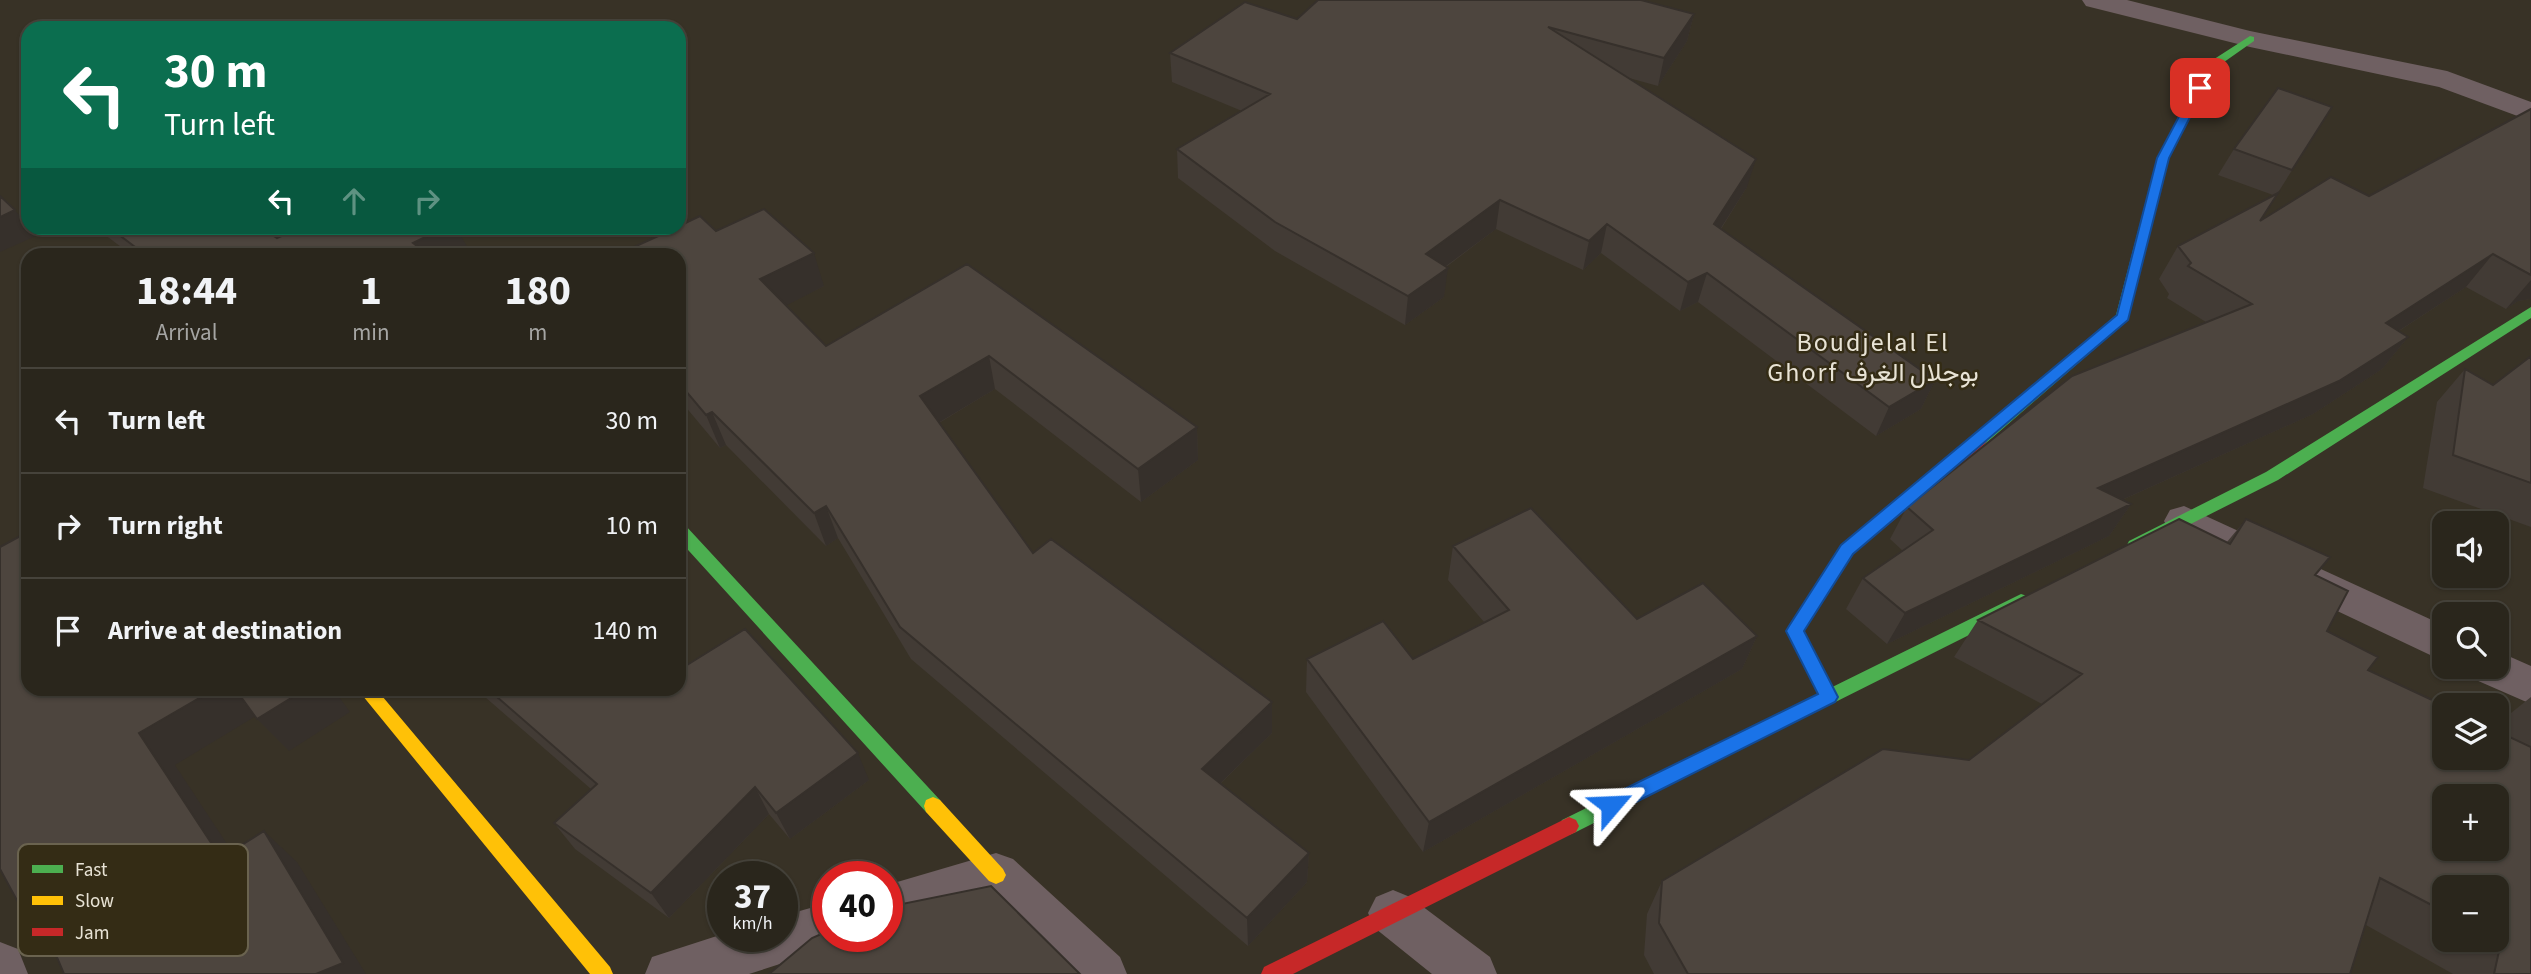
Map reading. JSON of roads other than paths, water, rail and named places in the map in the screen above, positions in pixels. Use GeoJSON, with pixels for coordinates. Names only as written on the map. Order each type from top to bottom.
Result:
{"type":"FeatureCollection","features":[{"type":"Feature","properties":{"kind":"street"},"geometry":{"type":"LineString","coordinates":[[2095,0],[2250,39],[2447,80],[2531,112]]}},
{"type":"Feature","properties":{"kind":"street"},"geometry":{"type":"LineString","coordinates":[[1829,697],[1795,631],[1824,584],[1847,550],[2123,317],[2163,158],[2212,65],[2250,39]]}},
{"type":"Feature","properties":{"kind":"street"},"geometry":{"type":"LineString","coordinates":[[2122,551],[2272,477],[2531,312]]}},
{"type":"Feature","properties":{"kind":"street"},"geometry":{"type":"LineString","coordinates":[[2184,521],[2432,639]]}},
{"type":"Feature","properties":{"kind":"street"},"geometry":{"type":"LineString","coordinates":[[686,536],[996,875],[1102,974]]}},
{"type":"Feature","properties":{"kind":"street"},"geometry":{"type":"LineString","coordinates":[[1271,974],[2037,594]]}},
{"type":"Feature","properties":{"kind":"street"},"geometry":{"type":"LineString","coordinates":[[2509,675],[2531,685]]}},
{"type":"Feature","properties":{"kind":"street"},"geometry":{"type":"LineString","coordinates":[[372,696],[603,974]]}},
{"type":"Feature","properties":{"kind":"street"},"geometry":{"type":"LineString","coordinates":[[903,903],[996,875]]}},
{"type":"Feature","properties":{"kind":"street"},"geometry":{"type":"LineString","coordinates":[[1393,913],[1472,974]]}},
{"type":"Feature","properties":{"kind":"street"},"geometry":{"type":"LineString","coordinates":[[670,974],[812,931]]}},
{"type":"Feature","properties":{"kind":"street"},"geometry":{"type":"LineString","coordinates":[[0,966],[3,974]]}},
{"type":"Feature","properties":{"kind":"district","name":"Boudjelal El Ghorf بوجلال الغرف"},"geometry":{"type":"Point","coordinates":[1873,357]}}]}
